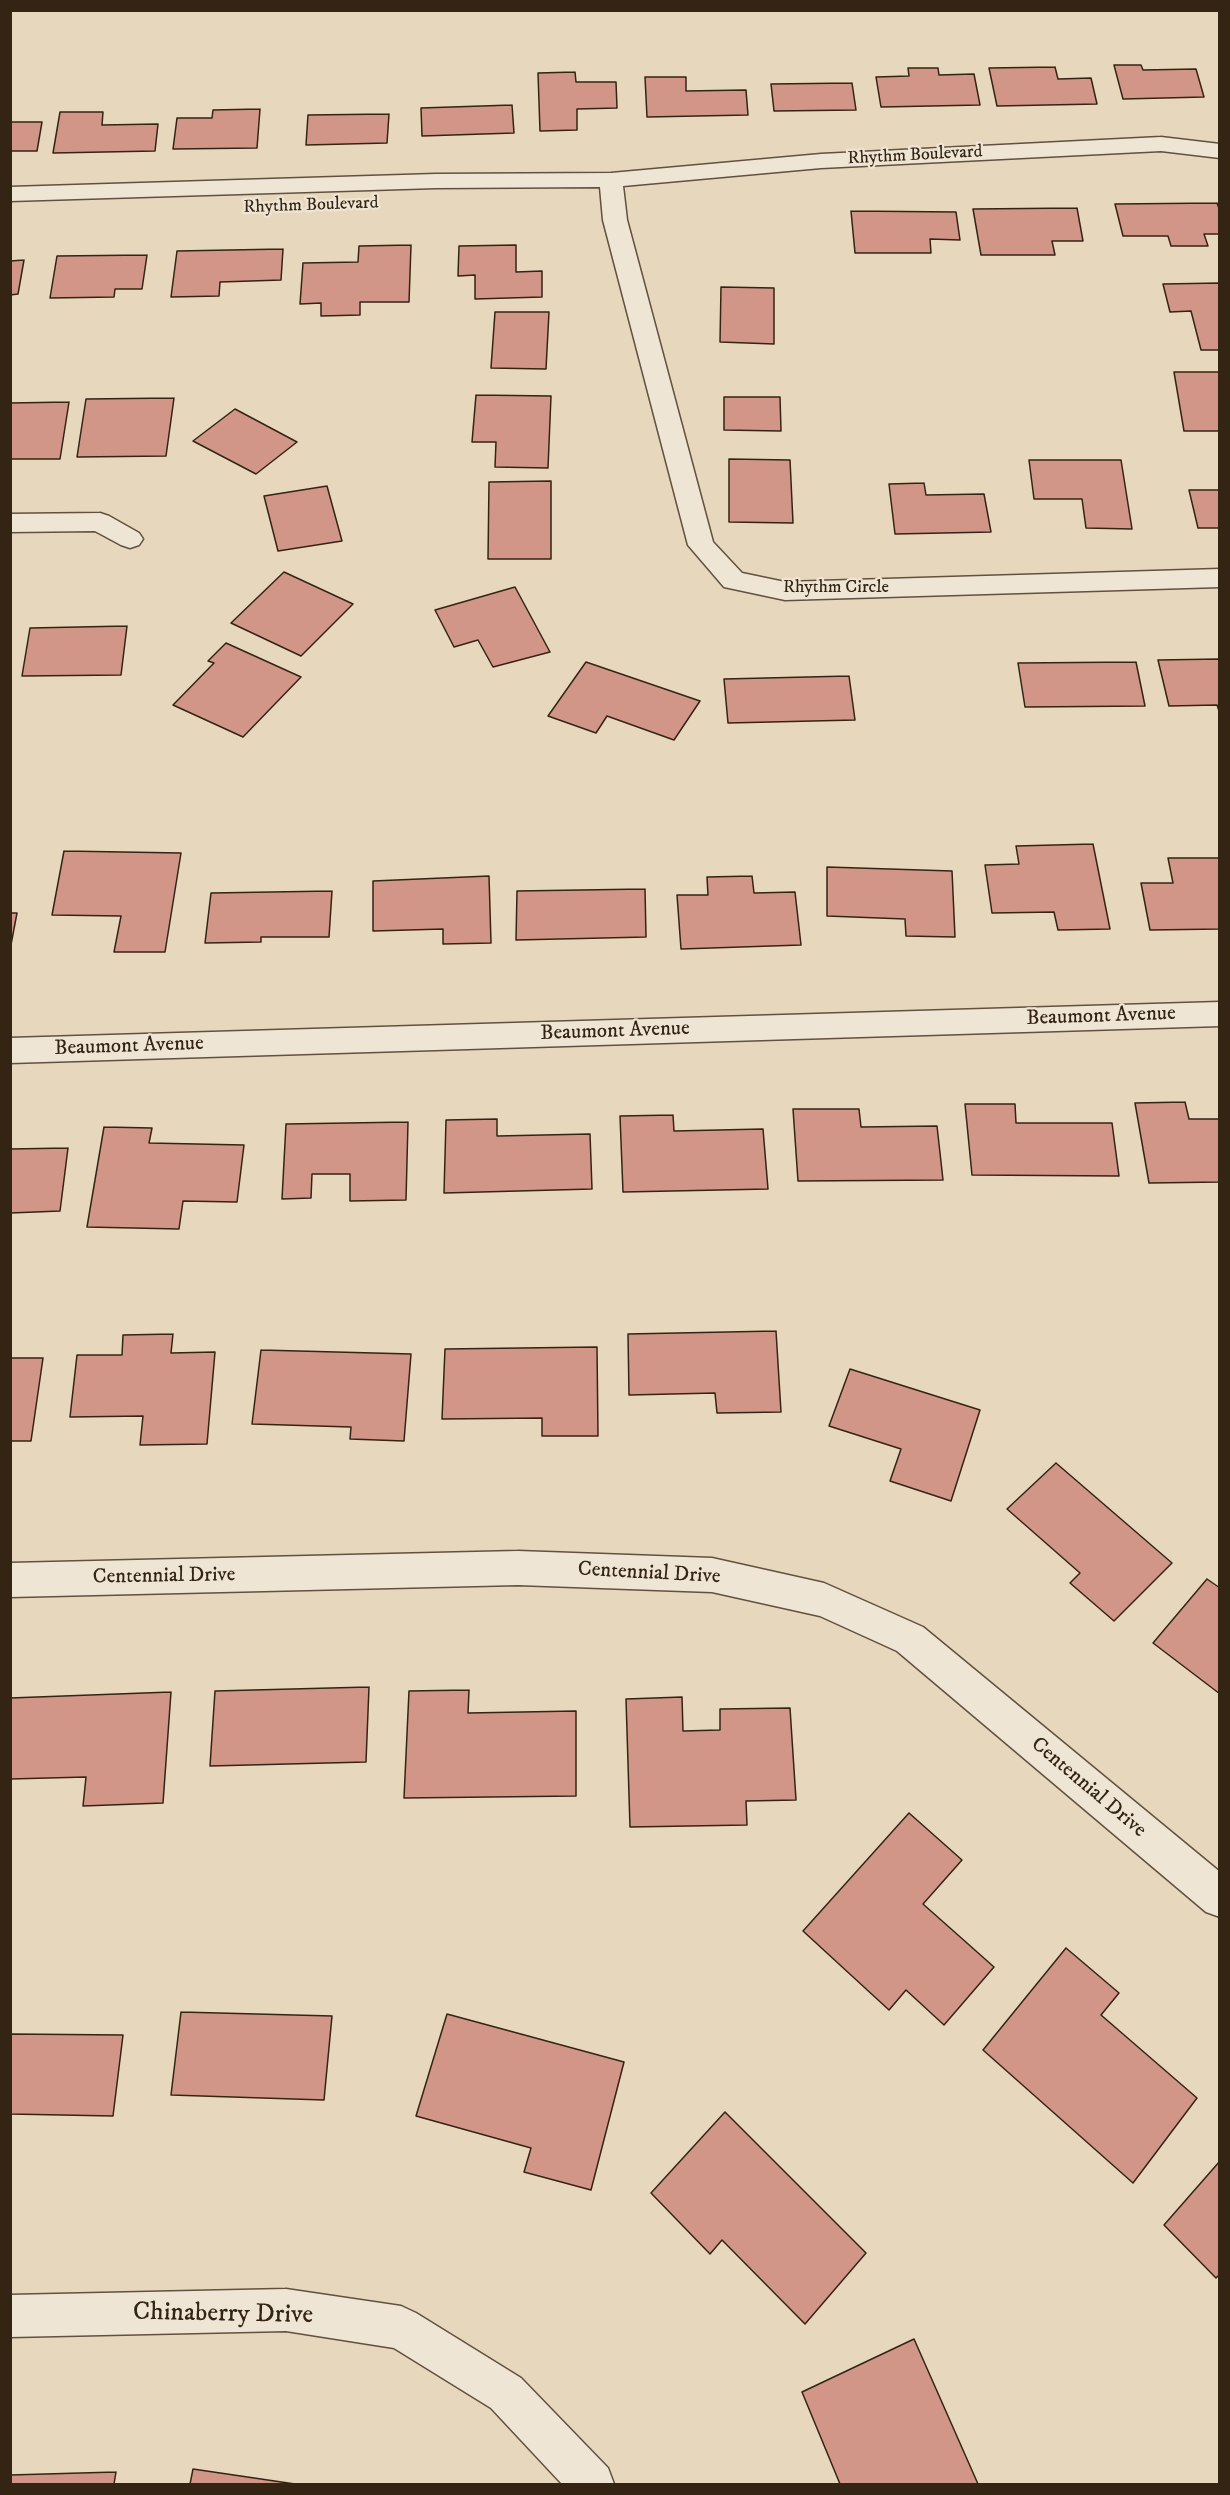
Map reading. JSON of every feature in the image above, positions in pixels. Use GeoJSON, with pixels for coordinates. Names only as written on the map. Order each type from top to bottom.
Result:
{"type":"FeatureCollection","features":[{"type":"Feature","properties":{"kind":"street","name":"Rhythm Boulevard"},"geometry":{"type":"LineString","coordinates":[[10,194],[436,181],[611,180],[820,161],[1161,144],[1220,151]]}},
{"type":"Feature","properties":{"kind":"street","name":"Rhythm Boulevard"},"geometry":{"type":"LineString","coordinates":[[93,213],[460,201],[536,195],[611,180]]}},
{"type":"Feature","properties":{"kind":"street","name":"Rhythm Circle"},"geometry":{"type":"LineString","coordinates":[[611,180],[615,220],[701,545],[733,580],[786,591],[1220,578]]}},
{"type":"Feature","properties":{"kind":"street"},"geometry":{"type":"LineString","coordinates":[[10,523],[100,522],[130,539]]}},
{"type":"Feature","properties":{"kind":"street","name":"Beaumont Avenue"},"geometry":{"type":"LineString","coordinates":[[10,1051],[1220,1014]]}},
{"type":"Feature","properties":{"kind":"street","name":"Centennial Drive"},"geometry":{"type":"LineString","coordinates":[[10,1580],[518,1568],[712,1575],[824,1600],[910,1639],[1220,1898]]}},
{"type":"Feature","properties":{"kind":"street","name":"Chinaberry Drive"},"geometry":{"type":"LineString","coordinates":[[10,2316],[286,2310],[401,2328],[506,2393],[591,2484]]}},
{"type":"Feature","properties":{"kind":"building"},"geometry":{"type":"Polygon","coordinates":[[[1114,65],[1141,65],[1143,70],[1196,69],[1204,97],[1123,99],[1114,65]]]}},
{"type":"Feature","properties":{"kind":"building"},"geometry":{"type":"Polygon","coordinates":[[[1055,67],[1058,79],[1091,78],[1097,104],[997,106],[989,68],[1055,67]]]}},
{"type":"Feature","properties":{"kind":"building"},"geometry":{"type":"Polygon","coordinates":[[[908,68],[938,68],[939,75],[974,74],[980,105],[881,107],[876,77],[909,76],[908,68]]]}},
{"type":"Feature","properties":{"kind":"building"},"geometry":{"type":"Polygon","coordinates":[[[575,72],[576,82],[616,82],[617,108],[577,109],[577,130],[540,131],[538,73],[575,72]]]}},
{"type":"Feature","properties":{"kind":"building"},"geometry":{"type":"Polygon","coordinates":[[[645,77],[686,77],[686,91],[746,90],[748,115],[647,117],[645,77]]]}},
{"type":"Feature","properties":{"kind":"building"},"geometry":{"type":"Polygon","coordinates":[[[852,83],[856,110],[774,111],[771,84],[852,83]]]}},
{"type":"Feature","properties":{"kind":"building"},"geometry":{"type":"Polygon","coordinates":[[[512,105],[514,133],[422,136],[421,108],[512,105]]]}},
{"type":"Feature","properties":{"kind":"building"},"geometry":{"type":"Polygon","coordinates":[[[260,109],[257,148],[173,149],[177,118],[212,118],[213,110],[260,109]]]}},
{"type":"Feature","properties":{"kind":"building"},"geometry":{"type":"Polygon","coordinates":[[[60,112],[103,112],[102,125],[158,124],[155,151],[53,153],[60,112]]]}},
{"type":"Feature","properties":{"kind":"building"},"geometry":{"type":"Polygon","coordinates":[[[389,114],[387,143],[306,145],[308,115],[389,114]]]}},
{"type":"Feature","properties":{"kind":"building"},"geometry":{"type":"Polygon","coordinates":[[[10,122],[42,122],[37,151],[10,151],[10,122]]]}},
{"type":"Feature","properties":{"kind":"building"},"geometry":{"type":"Polygon","coordinates":[[[1217,203],[1220,211],[1220,234],[1204,234],[1208,246],[1171,246],[1168,236],[1123,236],[1115,204],[1217,203]]]}},
{"type":"Feature","properties":{"kind":"building"},"geometry":{"type":"Polygon","coordinates":[[[1077,208],[1083,241],[1052,241],[1055,255],[981,255],[973,209],[1077,208]]]}},
{"type":"Feature","properties":{"kind":"building"},"geometry":{"type":"Polygon","coordinates":[[[851,211],[956,212],[960,240],[930,239],[931,253],[855,253],[851,211]]]}},
{"type":"Feature","properties":{"kind":"building"},"geometry":{"type":"Polygon","coordinates":[[[411,245],[409,302],[360,302],[360,315],[321,316],[321,303],[300,304],[303,263],[358,262],[359,246],[411,245]]]}},
{"type":"Feature","properties":{"kind":"building"},"geometry":{"type":"Polygon","coordinates":[[[516,245],[516,272],[542,271],[542,297],[475,299],[475,275],[458,276],[459,246],[516,245]]]}},
{"type":"Feature","properties":{"kind":"building"},"geometry":{"type":"Polygon","coordinates":[[[283,249],[281,280],[220,282],[219,296],[171,297],[177,251],[283,249]]]}},
{"type":"Feature","properties":{"kind":"building"},"geometry":{"type":"Polygon","coordinates":[[[147,255],[142,289],[115,289],[114,297],[50,298],[57,256],[147,255]]]}},
{"type":"Feature","properties":{"kind":"building"},"geometry":{"type":"Polygon","coordinates":[[[24,260],[18,294],[10,295],[10,261],[24,260]]]}},
{"type":"Feature","properties":{"kind":"building"},"geometry":{"type":"Polygon","coordinates":[[[1220,283],[1220,350],[1201,350],[1191,311],[1170,312],[1163,284],[1220,283]]]}},
{"type":"Feature","properties":{"kind":"building"},"geometry":{"type":"Polygon","coordinates":[[[721,287],[774,288],[774,344],[720,342],[721,287]]]}},
{"type":"Feature","properties":{"kind":"building"},"geometry":{"type":"Polygon","coordinates":[[[495,312],[549,312],[546,369],[491,368],[495,312]]]}},
{"type":"Feature","properties":{"kind":"building"},"geometry":{"type":"Polygon","coordinates":[[[1174,372],[1220,372],[1220,431],[1184,431],[1174,372]]]}},
{"type":"Feature","properties":{"kind":"building"},"geometry":{"type":"Polygon","coordinates":[[[476,395],[551,396],[548,468],[495,467],[496,442],[472,442],[476,395]]]}},
{"type":"Feature","properties":{"kind":"building"},"geometry":{"type":"Polygon","coordinates":[[[724,397],[780,397],[781,431],[724,430],[724,397]]]}},
{"type":"Feature","properties":{"kind":"building"},"geometry":{"type":"Polygon","coordinates":[[[174,398],[166,456],[77,457],[86,399],[174,398]]]}},
{"type":"Feature","properties":{"kind":"building"},"geometry":{"type":"Polygon","coordinates":[[[69,402],[60,459],[10,459],[10,403],[69,402]]]}},
{"type":"Feature","properties":{"kind":"building"},"geometry":{"type":"Polygon","coordinates":[[[235,409],[297,442],[256,474],[193,441],[235,409]]]}},
{"type":"Feature","properties":{"kind":"building"},"geometry":{"type":"Polygon","coordinates":[[[729,459],[790,460],[793,523],[729,522],[729,459]]]}},
{"type":"Feature","properties":{"kind":"building"},"geometry":{"type":"Polygon","coordinates":[[[1029,460],[1121,460],[1132,529],[1086,528],[1082,499],[1034,499],[1029,460]]]}},
{"type":"Feature","properties":{"kind":"building"},"geometry":{"type":"Polygon","coordinates":[[[551,481],[551,559],[488,559],[489,482],[551,481]]]}},
{"type":"Feature","properties":{"kind":"building"},"geometry":{"type":"Polygon","coordinates":[[[924,483],[926,495],[984,494],[991,532],[895,534],[889,484],[924,483]]]}},
{"type":"Feature","properties":{"kind":"building"},"geometry":{"type":"Polygon","coordinates":[[[327,486],[342,541],[278,551],[264,496],[327,486]]]}},
{"type":"Feature","properties":{"kind":"building"},"geometry":{"type":"Polygon","coordinates":[[[1189,490],[1220,490],[1220,528],[1198,528],[1189,490]]]}},
{"type":"Feature","properties":{"kind":"building"},"geometry":{"type":"Polygon","coordinates":[[[284,572],[353,604],[301,656],[231,623],[284,572]]]}},
{"type":"Feature","properties":{"kind":"building"},"geometry":{"type":"Polygon","coordinates":[[[515,587],[550,652],[493,667],[478,640],[454,647],[435,610],[515,587]]]}},
{"type":"Feature","properties":{"kind":"building"},"geometry":{"type":"Polygon","coordinates":[[[127,626],[121,675],[22,676],[30,628],[127,626]]]}},
{"type":"Feature","properties":{"kind":"building"},"geometry":{"type":"Polygon","coordinates":[[[226,643],[301,677],[243,737],[173,705],[214,663],[208,661],[226,643]]]}},
{"type":"Feature","properties":{"kind":"building"},"geometry":{"type":"Polygon","coordinates":[[[1220,659],[1220,714],[1217,705],[1169,706],[1158,660],[1220,659]]]}},
{"type":"Feature","properties":{"kind":"building"},"geometry":{"type":"Polygon","coordinates":[[[586,662],[700,701],[674,740],[607,716],[596,733],[548,716],[586,662]]]}},
{"type":"Feature","properties":{"kind":"building"},"geometry":{"type":"Polygon","coordinates":[[[1136,662],[1145,706],[1025,707],[1018,663],[1136,662]]]}},
{"type":"Feature","properties":{"kind":"building"},"geometry":{"type":"Polygon","coordinates":[[[849,676],[855,720],[728,723],[724,679],[849,676]]]}},
{"type":"Feature","properties":{"kind":"building"},"geometry":{"type":"Polygon","coordinates":[[[1093,844],[1110,929],[1058,930],[1054,912],[992,913],[985,865],[1019,864],[1016,846],[1093,844]]]}},
{"type":"Feature","properties":{"kind":"building"},"geometry":{"type":"Polygon","coordinates":[[[64,851],[181,853],[165,952],[114,952],[121,916],[52,915],[64,851]]]}},
{"type":"Feature","properties":{"kind":"building"},"geometry":{"type":"Polygon","coordinates":[[[1168,858],[1220,858],[1220,929],[1150,930],[1141,883],[1173,883],[1168,858]]]}},
{"type":"Feature","properties":{"kind":"building"},"geometry":{"type":"Polygon","coordinates":[[[827,867],[952,871],[955,937],[906,936],[905,919],[827,916],[827,867]]]}},
{"type":"Feature","properties":{"kind":"building"},"geometry":{"type":"Polygon","coordinates":[[[489,876],[491,943],[443,944],[443,929],[373,931],[373,881],[489,876]]]}},
{"type":"Feature","properties":{"kind":"building"},"geometry":{"type":"Polygon","coordinates":[[[752,876],[754,893],[795,892],[801,945],[681,949],[677,895],[708,895],[707,877],[752,876]]]}},
{"type":"Feature","properties":{"kind":"building"},"geometry":{"type":"Polygon","coordinates":[[[645,889],[646,937],[516,940],[517,891],[645,889]]]}},
{"type":"Feature","properties":{"kind":"building"},"geometry":{"type":"Polygon","coordinates":[[[332,891],[329,937],[261,937],[261,942],[205,943],[211,893],[332,891]]]}},
{"type":"Feature","properties":{"kind":"building"},"geometry":{"type":"Polygon","coordinates":[[[10,913],[17,913],[10,950],[10,913]]]}},
{"type":"Feature","properties":{"kind":"building"},"geometry":{"type":"Polygon","coordinates":[[[1185,1102],[1189,1119],[1220,1119],[1220,1182],[1149,1183],[1135,1103],[1185,1102]]]}},
{"type":"Feature","properties":{"kind":"building"},"geometry":{"type":"Polygon","coordinates":[[[965,1104],[1015,1104],[1016,1123],[1112,1123],[1119,1176],[972,1175],[965,1104]]]}},
{"type":"Feature","properties":{"kind":"building"},"geometry":{"type":"Polygon","coordinates":[[[793,1109],[859,1109],[861,1127],[937,1126],[943,1180],[798,1181],[793,1109]]]}},
{"type":"Feature","properties":{"kind":"building"},"geometry":{"type":"Polygon","coordinates":[[[673,1115],[674,1131],[763,1129],[768,1189],[623,1192],[620,1116],[673,1115]]]}},
{"type":"Feature","properties":{"kind":"building"},"geometry":{"type":"Polygon","coordinates":[[[497,1119],[497,1136],[590,1134],[592,1189],[444,1193],[446,1120],[497,1119]]]}},
{"type":"Feature","properties":{"kind":"building"},"geometry":{"type":"Polygon","coordinates":[[[408,1122],[406,1200],[350,1201],[350,1174],[312,1174],[311,1198],[282,1199],[286,1124],[408,1122]]]}},
{"type":"Feature","properties":{"kind":"building"},"geometry":{"type":"Polygon","coordinates":[[[104,1127],[152,1128],[149,1143],[244,1145],[237,1202],[183,1201],[179,1229],[87,1227],[104,1127]]]}},
{"type":"Feature","properties":{"kind":"building"},"geometry":{"type":"Polygon","coordinates":[[[68,1148],[60,1211],[10,1213],[10,1149],[68,1148]]]}},
{"type":"Feature","properties":{"kind":"building"},"geometry":{"type":"Polygon","coordinates":[[[776,1331],[781,1412],[717,1413],[715,1393],[629,1395],[628,1334],[776,1331]]]}},
{"type":"Feature","properties":{"kind":"building"},"geometry":{"type":"Polygon","coordinates":[[[173,1334],[171,1353],[215,1352],[207,1444],[140,1445],[143,1416],[70,1417],[77,1355],[122,1355],[123,1335],[173,1334]]]}},
{"type":"Feature","properties":{"kind":"building"},"geometry":{"type":"Polygon","coordinates":[[[597,1347],[598,1436],[542,1436],[542,1418],[442,1419],[445,1349],[597,1347]]]}},
{"type":"Feature","properties":{"kind":"building"},"geometry":{"type":"Polygon","coordinates":[[[261,1350],[411,1354],[404,1441],[350,1439],[351,1427],[252,1424],[261,1350]]]}},
{"type":"Feature","properties":{"kind":"building"},"geometry":{"type":"Polygon","coordinates":[[[10,1358],[43,1358],[31,1441],[10,1441],[10,1358]]]}},
{"type":"Feature","properties":{"kind":"building"},"geometry":{"type":"Polygon","coordinates":[[[850,1369],[980,1410],[951,1501],[890,1481],[901,1449],[829,1426],[850,1369]]]}},
{"type":"Feature","properties":{"kind":"building"},"geometry":{"type":"Polygon","coordinates":[[[1056,1463],[1172,1563],[1114,1621],[1070,1583],[1080,1573],[1007,1509],[1056,1463]]]}},
{"type":"Feature","properties":{"kind":"building"},"geometry":{"type":"Polygon","coordinates":[[[1207,1579],[1220,1588],[1220,1694],[1153,1643],[1207,1579]]]}},
{"type":"Feature","properties":{"kind":"building"},"geometry":{"type":"Polygon","coordinates":[[[369,1687],[366,1762],[210,1766],[215,1691],[369,1687]]]}},
{"type":"Feature","properties":{"kind":"building"},"geometry":{"type":"Polygon","coordinates":[[[469,1690],[468,1713],[576,1711],[576,1796],[404,1798],[409,1691],[469,1690]]]}},
{"type":"Feature","properties":{"kind":"building"},"geometry":{"type":"Polygon","coordinates":[[[171,1692],[163,1803],[83,1806],[86,1777],[10,1779],[10,1698],[171,1692]]]}},
{"type":"Feature","properties":{"kind":"building"},"geometry":{"type":"Polygon","coordinates":[[[682,1697],[683,1731],[720,1730],[720,1709],[790,1708],[796,1800],[746,1801],[747,1825],[630,1827],[626,1699],[682,1697]]]}},
{"type":"Feature","properties":{"kind":"building"},"geometry":{"type":"Polygon","coordinates":[[[909,1813],[962,1860],[923,1904],[994,1967],[944,2025],[906,1990],[889,2010],[803,1931],[909,1813]]]}},
{"type":"Feature","properties":{"kind":"building"},"geometry":{"type":"Polygon","coordinates":[[[1066,1948],[1119,1993],[1101,2015],[1197,2098],[1133,2183],[983,2050],[1066,1948]]]}},
{"type":"Feature","properties":{"kind":"building"},"geometry":{"type":"Polygon","coordinates":[[[181,2012],[332,2016],[324,2100],[171,2095],[181,2012]]]}},
{"type":"Feature","properties":{"kind":"building"},"geometry":{"type":"Polygon","coordinates":[[[447,2014],[624,2062],[591,2190],[524,2172],[531,2148],[416,2116],[447,2014]]]}},
{"type":"Feature","properties":{"kind":"building"},"geometry":{"type":"Polygon","coordinates":[[[10,2034],[123,2035],[113,2116],[10,2114],[10,2034]]]}},
{"type":"Feature","properties":{"kind":"building"},"geometry":{"type":"Polygon","coordinates":[[[725,2112],[866,2253],[805,2324],[722,2240],[710,2254],[651,2193],[725,2112]]]}},
{"type":"Feature","properties":{"kind":"building"},"geometry":{"type":"Polygon","coordinates":[[[1220,2161],[1220,2274],[1216,2278],[1164,2225],[1220,2161]]]}},
{"type":"Feature","properties":{"kind":"building"},"geometry":{"type":"Polygon","coordinates":[[[914,2339],[978,2484],[840,2484],[802,2392],[914,2339]]]}},
{"type":"Feature","properties":{"kind":"building"},"geometry":{"type":"Polygon","coordinates":[[[193,2469],[295,2484],[190,2484],[193,2469]]]}},
{"type":"Feature","properties":{"kind":"building"},"geometry":{"type":"Polygon","coordinates":[[[116,2472],[114,2484],[10,2484],[10,2475],[116,2472]]]}}]}
